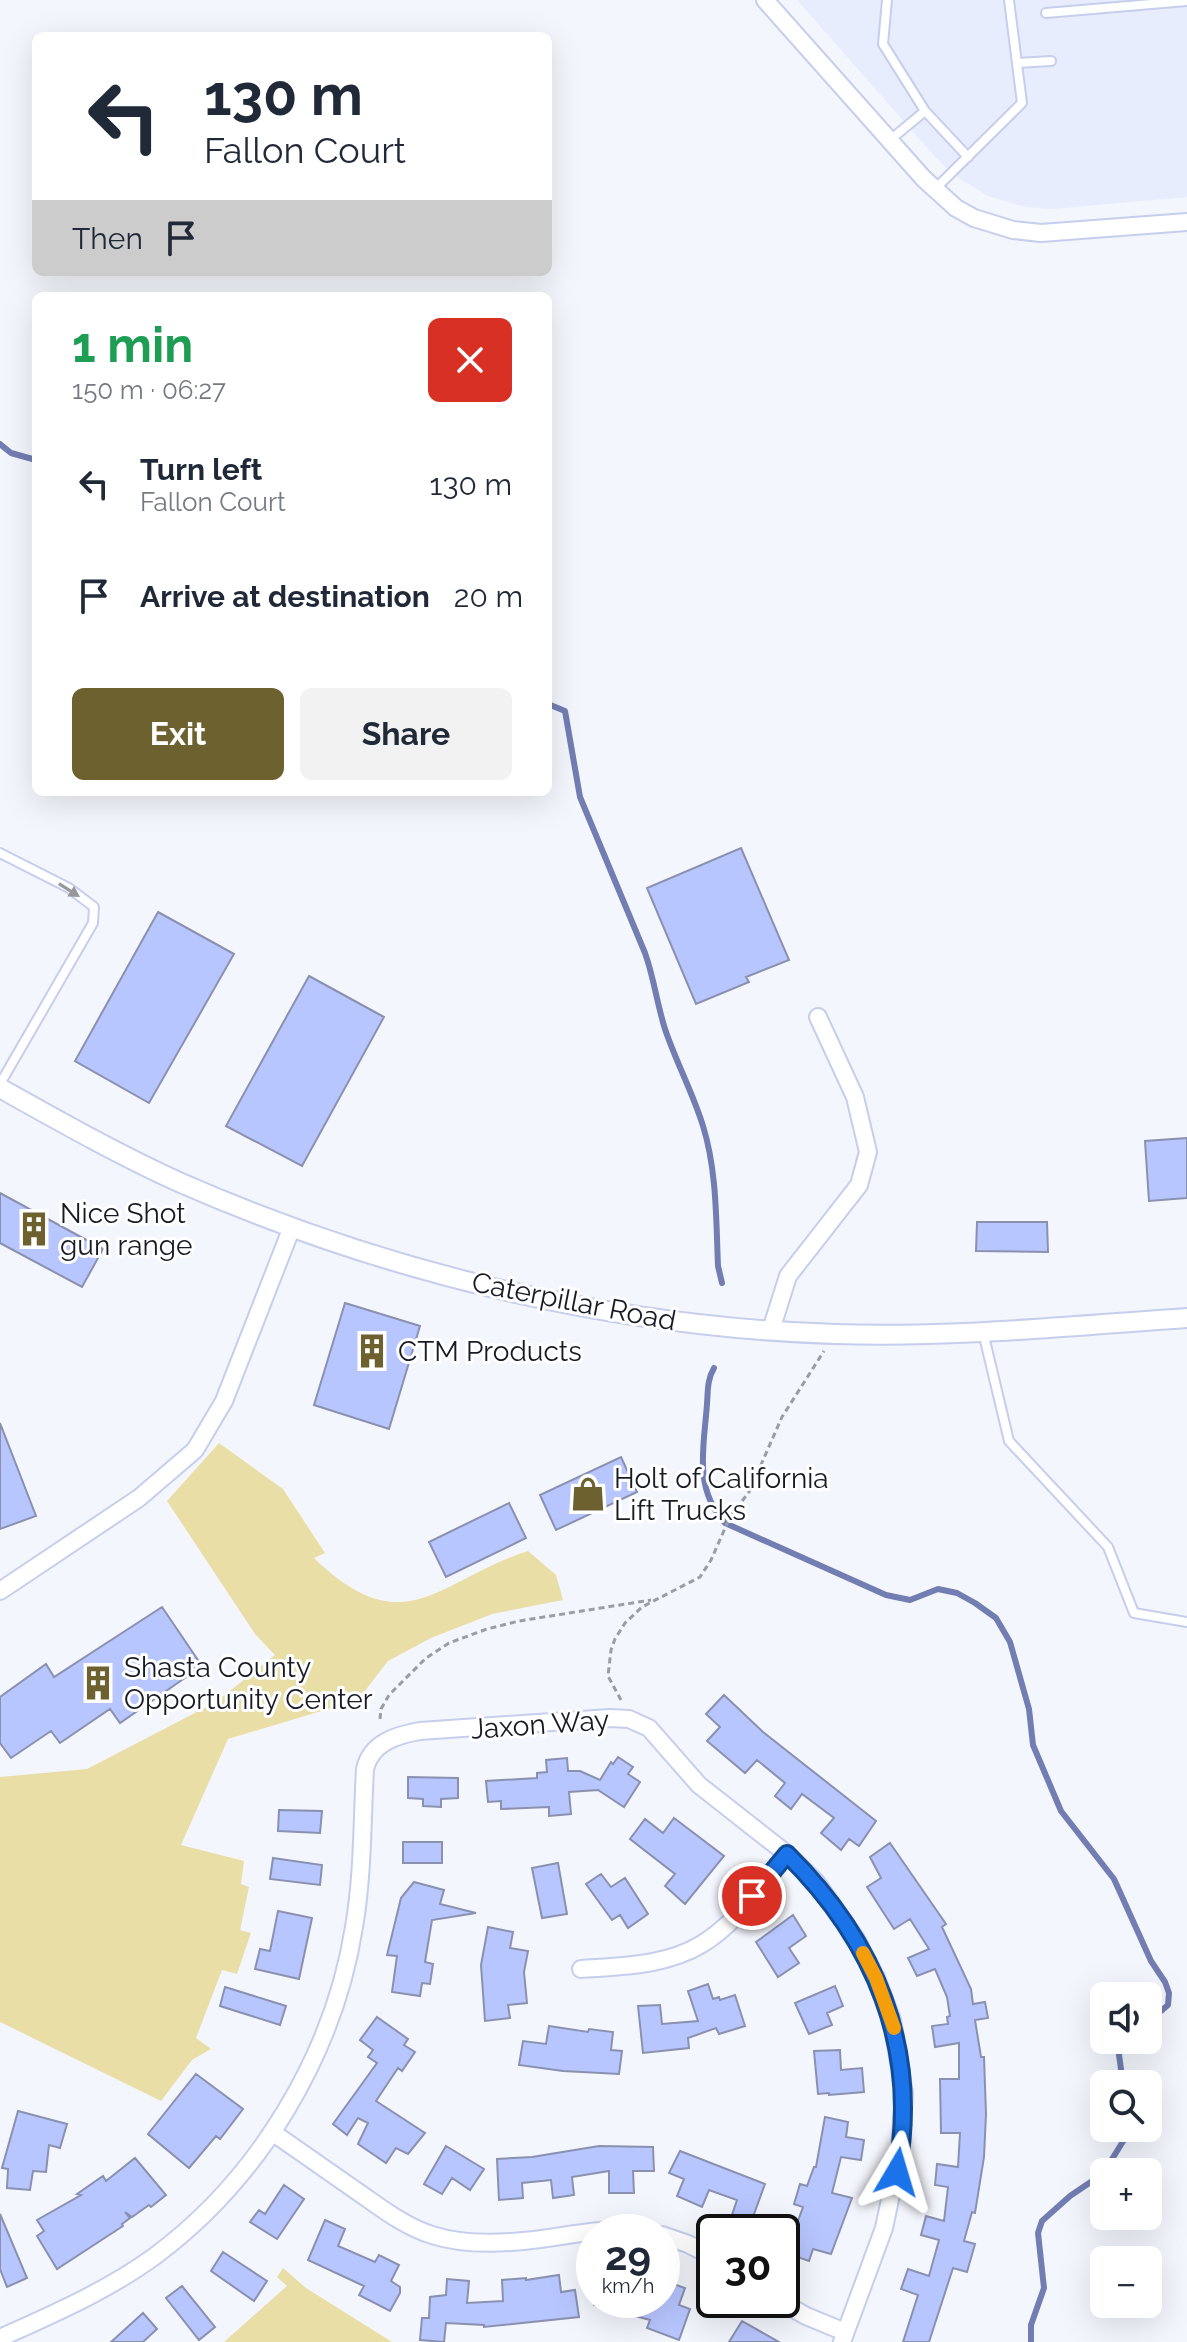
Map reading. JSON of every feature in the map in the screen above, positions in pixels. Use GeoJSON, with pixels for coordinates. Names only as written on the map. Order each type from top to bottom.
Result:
{"type":"FeatureCollection","features":[{"type":"Feature","properties":{"kind":"street"},"geometry":{"type":"LineString","coordinates":[[765,0],[934,190],[974,218],[1028,232],[1071,232],[1187,222]]}},
{"type":"Feature","properties":{"kind":"street"},"geometry":{"type":"LineString","coordinates":[[771,1330],[788,1276],[859,1185],[868,1152],[855,1097],[818,1017]]}},
{"type":"Feature","properties":{"kind":"street","name":"Caterpillar Road"},"geometry":{"type":"LineString","coordinates":[[0,1086],[45,1114],[179,1182],[292,1227],[385,1259],[539,1298],[658,1318],[834,1334],[983,1332],[1187,1318]]}},
{"type":"Feature","properties":{"kind":"street"},"geometry":{"type":"LineString","coordinates":[[0,1591],[139,1498],[195,1450],[224,1401],[292,1227]]}},
{"type":"Feature","properties":{"kind":"street","name":"Jaxon Way"},"geometry":{"type":"LineString","coordinates":[[272,2132],[303,2080],[325,2033],[340,1988],[359,1891],[365,1769],[367,1760],[383,1742],[420,1731],[622,1718],[641,1722],[699,1785],[787,1854],[816,1882],[856,1939],[876,1978],[892,2020],[904,2093],[893,2192],[884,2228],[843,2337]]}},
{"type":"Feature","properties":{"kind":"street"},"geometry":{"type":"LineString","coordinates":[[581,1969],[651,1962],[701,1944],[735,1917],[787,1854]]}},
{"type":"Feature","properties":{"kind":"street"},"geometry":{"type":"LineString","coordinates":[[0,2338],[85,2300],[157,2255],[218,2198],[272,2132],[376,2204],[418,2230],[442,2238],[475,2243],[513,2242],[576,2233]]}},
{"type":"Feature","properties":{"kind":"street"},"geometry":{"type":"LineString","coordinates":[[800,2313],[843,2337]]}},
{"type":"Feature","properties":{"kind":"lane"},"geometry":{"type":"LineString","coordinates":[[887,0],[883,44],[925,111],[968,157]]}},
{"type":"Feature","properties":{"kind":"lane"},"geometry":{"type":"LineString","coordinates":[[934,190],[1022,103],[1009,0]]}},
{"type":"Feature","properties":{"kind":"lane"},"geometry":{"type":"LineString","coordinates":[[1046,13],[1187,1]]}},
{"type":"Feature","properties":{"kind":"lane"},"geometry":{"type":"LineString","coordinates":[[1017,63],[1051,61]]}},
{"type":"Feature","properties":{"kind":"lane"},"geometry":{"type":"LineString","coordinates":[[889,140],[925,111]]}},
{"type":"Feature","properties":{"kind":"lane"},"geometry":{"type":"LineString","coordinates":[[0,853],[69,888],[94,907],[93,923],[0,1086]]}},
{"type":"Feature","properties":{"kind":"lane"},"geometry":{"type":"LineString","coordinates":[[983,1332],[1009,1441],[1108,1547],[1134,1613],[1187,1622]]}},
{"type":"Feature","properties":{"kind":"path"},"geometry":{"type":"LineString","coordinates":[[622,1718],[621,1697],[608,1676],[611,1650],[625,1623],[642,1607],[700,1577],[730,1517],[749,1492],[782,1417],[834,1334]]}},
{"type":"Feature","properties":{"kind":"path"},"geometry":{"type":"LineString","coordinates":[[380,1719],[381,1709],[389,1695],[426,1658],[449,1643],[519,1621],[655,1600]]}},
{"type":"Feature","properties":{"kind":"shaded area"},"geometry":{"type":"Polygon","coordinates":[[[797,0],[1187,0],[1187,197],[1052,209],[1025,207],[988,196],[954,175],[937,159],[797,0]]]}},
{"type":"Feature","properties":{"kind":"shaded area"},"geometry":{"type":"Polygon","coordinates":[[[219,1443],[283,1489],[325,1553],[314,1558],[346,1584],[373,1598],[398,1602],[421,1598],[528,1551],[556,1575],[563,1600],[492,1614],[431,1638],[388,1661],[358,1700],[228,1739],[181,1845],[244,1861],[241,1884],[249,1887],[240,1930],[251,1933],[237,1974],[222,1970],[196,2038],[211,2049],[192,2060],[161,2101],[0,2022],[0,1777],[87,1769],[216,1702],[275,1655],[255,1634],[167,1501],[219,1443]]]}},
{"type":"Feature","properties":{"kind":"shaded area"},"geometry":{"type":"Polygon","coordinates":[[[283,2268],[306,2288],[392,2342],[224,2342],[287,2286],[277,2277],[283,2268]]]}},
{"type":"Feature","properties":{"kind":"building"},"geometry":{"type":"Polygon","coordinates":[[[741,848],[789,960],[746,977],[749,982],[696,1004],[647,888],[741,848]]]}},
{"type":"Feature","properties":{"kind":"building"},"geometry":{"type":"Polygon","coordinates":[[[158,912],[234,954],[149,1103],[75,1061],[158,912]]]}},
{"type":"Feature","properties":{"kind":"building"},"geometry":{"type":"Polygon","coordinates":[[[309,976],[384,1017],[302,1166],[226,1126],[309,976]]]}},
{"type":"Feature","properties":{"kind":"building"},"geometry":{"type":"Polygon","coordinates":[[[1187,1138],[1187,1198],[1149,1201],[1145,1141],[1187,1138]]]}},
{"type":"Feature","properties":{"kind":"building","name":"Nice Shot gun range"},"geometry":{"type":"Polygon","coordinates":[[[0,1193],[103,1249],[82,1287],[0,1243],[0,1193]]]}},
{"type":"Feature","properties":{"kind":"building"},"geometry":{"type":"Polygon","coordinates":[[[977,1222],[1047,1222],[1048,1252],[976,1251],[977,1222]]]}},
{"type":"Feature","properties":{"kind":"building","name":"CTM Products"},"geometry":{"type":"Polygon","coordinates":[[[345,1303],[420,1326],[389,1429],[314,1405],[345,1303]]]}},
{"type":"Feature","properties":{"kind":"building"},"geometry":{"type":"Polygon","coordinates":[[[0,1423],[36,1516],[0,1529],[0,1423]]]}},
{"type":"Feature","properties":{"kind":"building","name":"Holt of California Lift Trucks"},"geometry":{"type":"Polygon","coordinates":[[[621,1457],[637,1492],[556,1530],[540,1495],[621,1457]]]}},
{"type":"Feature","properties":{"kind":"building"},"geometry":{"type":"Polygon","coordinates":[[[509,1503],[526,1538],[446,1577],[429,1542],[509,1503]]]}},
{"type":"Feature","properties":{"kind":"building","name":"Shasta County Opportunity Center"},"geometry":{"type":"Polygon","coordinates":[[[162,1607],[202,1666],[120,1723],[110,1709],[60,1743],[51,1731],[11,1758],[0,1743],[0,1697],[46,1664],[54,1677],[162,1607]]]}},
{"type":"Feature","properties":{"kind":"building"},"geometry":{"type":"Polygon","coordinates":[[[724,1695],[763,1732],[876,1821],[859,1846],[849,1839],[841,1850],[821,1833],[834,1818],[802,1794],[791,1809],[775,1796],[785,1783],[757,1760],[745,1773],[707,1741],[720,1727],[706,1714],[724,1695]]]}},
{"type":"Feature","properties":{"kind":"building"},"geometry":{"type":"Polygon","coordinates":[[[618,1757],[633,1767],[628,1774],[640,1782],[624,1807],[598,1790],[569,1792],[571,1814],[549,1816],[549,1807],[501,1809],[501,1801],[488,1802],[486,1781],[537,1778],[537,1773],[547,1772],[546,1760],[567,1758],[568,1771],[580,1771],[600,1780],[611,1762],[613,1764],[618,1757]]]}},
{"type":"Feature","properties":{"kind":"building"},"geometry":{"type":"Polygon","coordinates":[[[408,1777],[458,1778],[458,1798],[441,1799],[441,1807],[423,1806],[423,1799],[408,1798],[408,1777]]]}},
{"type":"Feature","properties":{"kind":"building"},"geometry":{"type":"Polygon","coordinates":[[[279,1810],[322,1811],[320,1833],[278,1831],[279,1810]]]}},
{"type":"Feature","properties":{"kind":"building"},"geometry":{"type":"Polygon","coordinates":[[[674,1818],[724,1856],[685,1904],[665,1886],[675,1874],[630,1839],[645,1819],[663,1833],[674,1818]]]}},
{"type":"Feature","properties":{"kind":"building"},"geometry":{"type":"Polygon","coordinates":[[[403,1842],[442,1842],[442,1863],[403,1863],[403,1842]]]}},
{"type":"Feature","properties":{"kind":"building"},"geometry":{"type":"Polygon","coordinates":[[[890,1843],[946,1924],[942,1927],[971,1989],[973,2004],[985,2002],[988,2018],[975,2020],[981,2057],[984,2057],[984,2157],[975,2213],[972,2212],[964,2241],[975,2244],[967,2272],[953,2268],[929,2342],[903,2342],[918,2295],[901,2289],[908,2269],[929,2276],[939,2240],[921,2235],[926,2216],[944,2221],[948,2187],[935,2185],[937,2164],[958,2167],[960,2133],[941,2133],[940,2079],[959,2079],[959,2043],[935,2047],[932,2026],[948,2024],[947,1997],[935,1969],[917,1976],[908,1958],[929,1949],[910,1919],[894,1929],[867,1887],[881,1878],[870,1857],[890,1843]]]}},
{"type":"Feature","properties":{"kind":"building"},"geometry":{"type":"Polygon","coordinates":[[[273,1858],[322,1865],[320,1885],[270,1879],[273,1858]]]}},
{"type":"Feature","properties":{"kind":"building"},"geometry":{"type":"Polygon","coordinates":[[[558,1863],[567,1914],[542,1918],[532,1868],[558,1863]]]}},
{"type":"Feature","properties":{"kind":"building"},"geometry":{"type":"Polygon","coordinates":[[[601,1874],[611,1887],[625,1878],[648,1914],[628,1928],[620,1915],[612,1920],[586,1884],[601,1874]]]}},
{"type":"Feature","properties":{"kind":"building"},"geometry":{"type":"Polygon","coordinates":[[[414,1882],[444,1890],[440,1904],[476,1913],[432,1920],[425,1962],[433,1964],[430,1984],[422,1983],[420,1996],[392,1992],[397,1956],[387,1955],[401,1898],[414,1882]]]}},
{"type":"Feature","properties":{"kind":"building"},"geometry":{"type":"Polygon","coordinates":[[[278,1911],[312,1918],[299,1979],[255,1969],[260,1949],[270,1951],[278,1911]]]}},
{"type":"Feature","properties":{"kind":"building"},"geometry":{"type":"Polygon","coordinates":[[[793,1915],[806,1936],[789,1948],[799,1963],[778,1977],[756,1942],[793,1915]]]}},
{"type":"Feature","properties":{"kind":"building"},"geometry":{"type":"Polygon","coordinates":[[[488,1927],[513,1932],[510,1948],[528,1951],[524,1972],[527,2003],[508,2005],[510,2018],[485,2021],[481,1965],[488,1927]]]}},
{"type":"Feature","properties":{"kind":"building"},"geometry":{"type":"Polygon","coordinates":[[[708,1984],[713,1999],[735,1995],[745,2026],[719,2034],[716,2028],[688,2038],[689,2048],[643,2053],[638,2006],[660,2005],[662,2024],[698,2021],[688,1991],[708,1984]]]}},
{"type":"Feature","properties":{"kind":"building"},"geometry":{"type":"Polygon","coordinates":[[[835,1986],[843,2006],[827,2013],[832,2025],[809,2034],[795,2003],[835,1986]]]}},
{"type":"Feature","properties":{"kind":"building"},"geometry":{"type":"Polygon","coordinates":[[[225,1987],[286,2006],[280,2025],[220,2006],[225,1987]]]}},
{"type":"Feature","properties":{"kind":"building"},"geometry":{"type":"Polygon","coordinates":[[[377,2017],[408,2039],[404,2045],[415,2052],[402,2071],[398,2068],[376,2101],[425,2133],[408,2154],[396,2148],[386,2163],[358,2144],[368,2123],[358,2118],[347,2135],[333,2124],[377,2063],[368,2057],[373,2050],[360,2040],[377,2017]]]}},
{"type":"Feature","properties":{"kind":"building"},"geometry":{"type":"Polygon","coordinates":[[[549,2026],[613,2032],[611,2050],[622,2051],[619,2074],[519,2065],[523,2041],[546,2044],[549,2026]]]}},
{"type":"Feature","properties":{"kind":"building"},"geometry":{"type":"Polygon","coordinates":[[[840,2050],[841,2070],[862,2068],[864,2092],[818,2094],[814,2051],[840,2050]]]}},
{"type":"Feature","properties":{"kind":"building"},"geometry":{"type":"Polygon","coordinates":[[[196,2074],[243,2109],[220,2139],[216,2136],[189,2168],[148,2134],[196,2074]]]}},
{"type":"Feature","properties":{"kind":"building"},"geometry":{"type":"Polygon","coordinates":[[[18,2111],[67,2124],[60,2148],[49,2145],[46,2172],[33,2171],[30,2190],[7,2188],[8,2169],[2,2168],[18,2111]]]}},
{"type":"Feature","properties":{"kind":"building"},"geometry":{"type":"Polygon","coordinates":[[[825,2117],[848,2122],[846,2137],[864,2140],[861,2160],[841,2157],[832,2193],[852,2198],[831,2254],[813,2249],[809,2261],[800,2258],[800,2215],[803,2207],[794,2204],[800,2184],[807,2186],[816,2167],[825,2117]]]}},
{"type":"Feature","properties":{"kind":"building"},"geometry":{"type":"Polygon","coordinates":[[[446,2146],[484,2169],[470,2190],[452,2178],[442,2194],[424,2184],[446,2146]]]}},
{"type":"Feature","properties":{"kind":"building"},"geometry":{"type":"Polygon","coordinates":[[[599,2146],[653,2147],[654,2171],[633,2171],[634,2193],[609,2193],[609,2171],[572,2177],[574,2195],[553,2198],[551,2180],[522,2183],[523,2198],[499,2200],[497,2159],[532,2157],[599,2146]]]}},
{"type":"Feature","properties":{"kind":"building"},"geometry":{"type":"Polygon","coordinates":[[[680,2151],[765,2184],[754,2214],[732,2214],[737,2200],[709,2190],[702,2207],[677,2196],[684,2179],[669,2173],[680,2151]]]}},
{"type":"Feature","properties":{"kind":"building"},"geometry":{"type":"Polygon","coordinates":[[[135,2158],[166,2195],[132,2217],[125,2212],[130,2218],[123,2226],[57,2269],[37,2236],[44,2231],[37,2220],[81,2195],[77,2194],[103,2176],[106,2181],[135,2158]]]}},
{"type":"Feature","properties":{"kind":"building"},"geometry":{"type":"Polygon","coordinates":[[[284,2185],[304,2199],[277,2239],[250,2222],[259,2210],[265,2214],[284,2185]]]}},
{"type":"Feature","properties":{"kind":"building"},"geometry":{"type":"Polygon","coordinates":[[[0,2214],[27,2278],[7,2287],[0,2269],[0,2214]]]}},
{"type":"Feature","properties":{"kind":"building"},"geometry":{"type":"Polygon","coordinates":[[[325,2220],[345,2229],[338,2246],[375,2262],[379,2255],[399,2265],[391,2281],[400,2287],[400,2293],[390,2311],[359,2295],[364,2286],[308,2260],[325,2220]]]}},
{"type":"Feature","properties":{"kind":"building"},"geometry":{"type":"Polygon","coordinates":[[[223,2252],[267,2281],[254,2301],[211,2271],[223,2252]]]}},
{"type":"Feature","properties":{"kind":"building"},"geometry":{"type":"Polygon","coordinates":[[[559,2275],[561,2292],[575,2290],[576,2317],[484,2327],[446,2323],[444,2342],[420,2340],[422,2318],[429,2318],[430,2297],[446,2295],[447,2279],[469,2281],[467,2303],[503,2301],[502,2280],[559,2275]]]}},
{"type":"Feature","properties":{"kind":"building"},"geometry":{"type":"Polygon","coordinates":[[[182,2286],[215,2327],[199,2340],[166,2298],[182,2286]]]}},
{"type":"Feature","properties":{"kind":"building"},"geometry":{"type":"Polygon","coordinates":[[[680,2305],[690,2309],[679,2340],[647,2328],[650,2320],[643,2318],[680,2318],[680,2305]]]}},
{"type":"Feature","properties":{"kind":"building"},"geometry":{"type":"Polygon","coordinates":[[[143,2313],[157,2329],[143,2342],[111,2342],[143,2313]]]}},
{"type":"Feature","properties":{"kind":"building"},"geometry":{"type":"Polygon","coordinates":[[[742,2321],[779,2342],[729,2342],[742,2321]]]}},
{"type":"Feature","properties":{"kind":"waterway"},"geometry":{"type":"LineString","coordinates":[[0,444],[11,453],[32,459]]}},
{"type":"Feature","properties":{"kind":"waterway"},"geometry":{"type":"LineString","coordinates":[[552,706],[565,711],[580,797],[645,953],[665,1029],[703,1126],[713,1178],[718,1266],[722,1283]]}},
{"type":"Feature","properties":{"kind":"waterway"},"geometry":{"type":"LineString","coordinates":[[714,1368],[708,1386],[704,1481],[708,1496],[725,1523],[886,1595],[910,1600],[938,1589],[957,1593],[996,1618],[1010,1642],[1029,1709],[1033,1745],[1061,1811],[1114,1879],[1151,1961],[1165,1982],[1169,1993],[1168,2005],[1162,2010]]}},
{"type":"Feature","properties":{"kind":"waterway"},"geometry":{"type":"LineString","coordinates":[[1119,2054],[1121,2070]]}},
{"type":"Feature","properties":{"kind":"waterway"},"geometry":{"type":"LineString","coordinates":[[1113,2158],[1123,2142]]}},
{"type":"Feature","properties":{"kind":"waterway"},"geometry":{"type":"LineString","coordinates":[[1031,2342],[1031,2325],[1044,2288],[1038,2233],[1042,2221],[1090,2182]]}},
{"type":"Feature","properties":{"kind":"slow traffic"},"geometry":{"type":"LineString","coordinates":[[863,1953],[876,1978],[894,2028]]}},
{"type":"Feature","properties":{"kind":"place","name":"Nice Shot gun range"},"geometry":{"type":"Point","coordinates":[34,1229]}},
{"type":"Feature","properties":{"kind":"place","name":"CTM Products"},"geometry":{"type":"Point","coordinates":[372,1351]}},
{"type":"Feature","properties":{"kind":"place","name":"Holt of California Lift Trucks"},"geometry":{"type":"Point","coordinates":[588,1494]}},
{"type":"Feature","properties":{"kind":"place","name":"Shasta County Opportunity Center"},"geometry":{"type":"Point","coordinates":[98,1683]}},
{"type":"Feature","properties":{"kind":"route"},"geometry":{"type":"LineString","coordinates":[[752,1896],[787,1854],[816,1882],[856,1939],[876,1978],[892,2020],[901,2063],[904,2093],[897,2172]]}}]}
